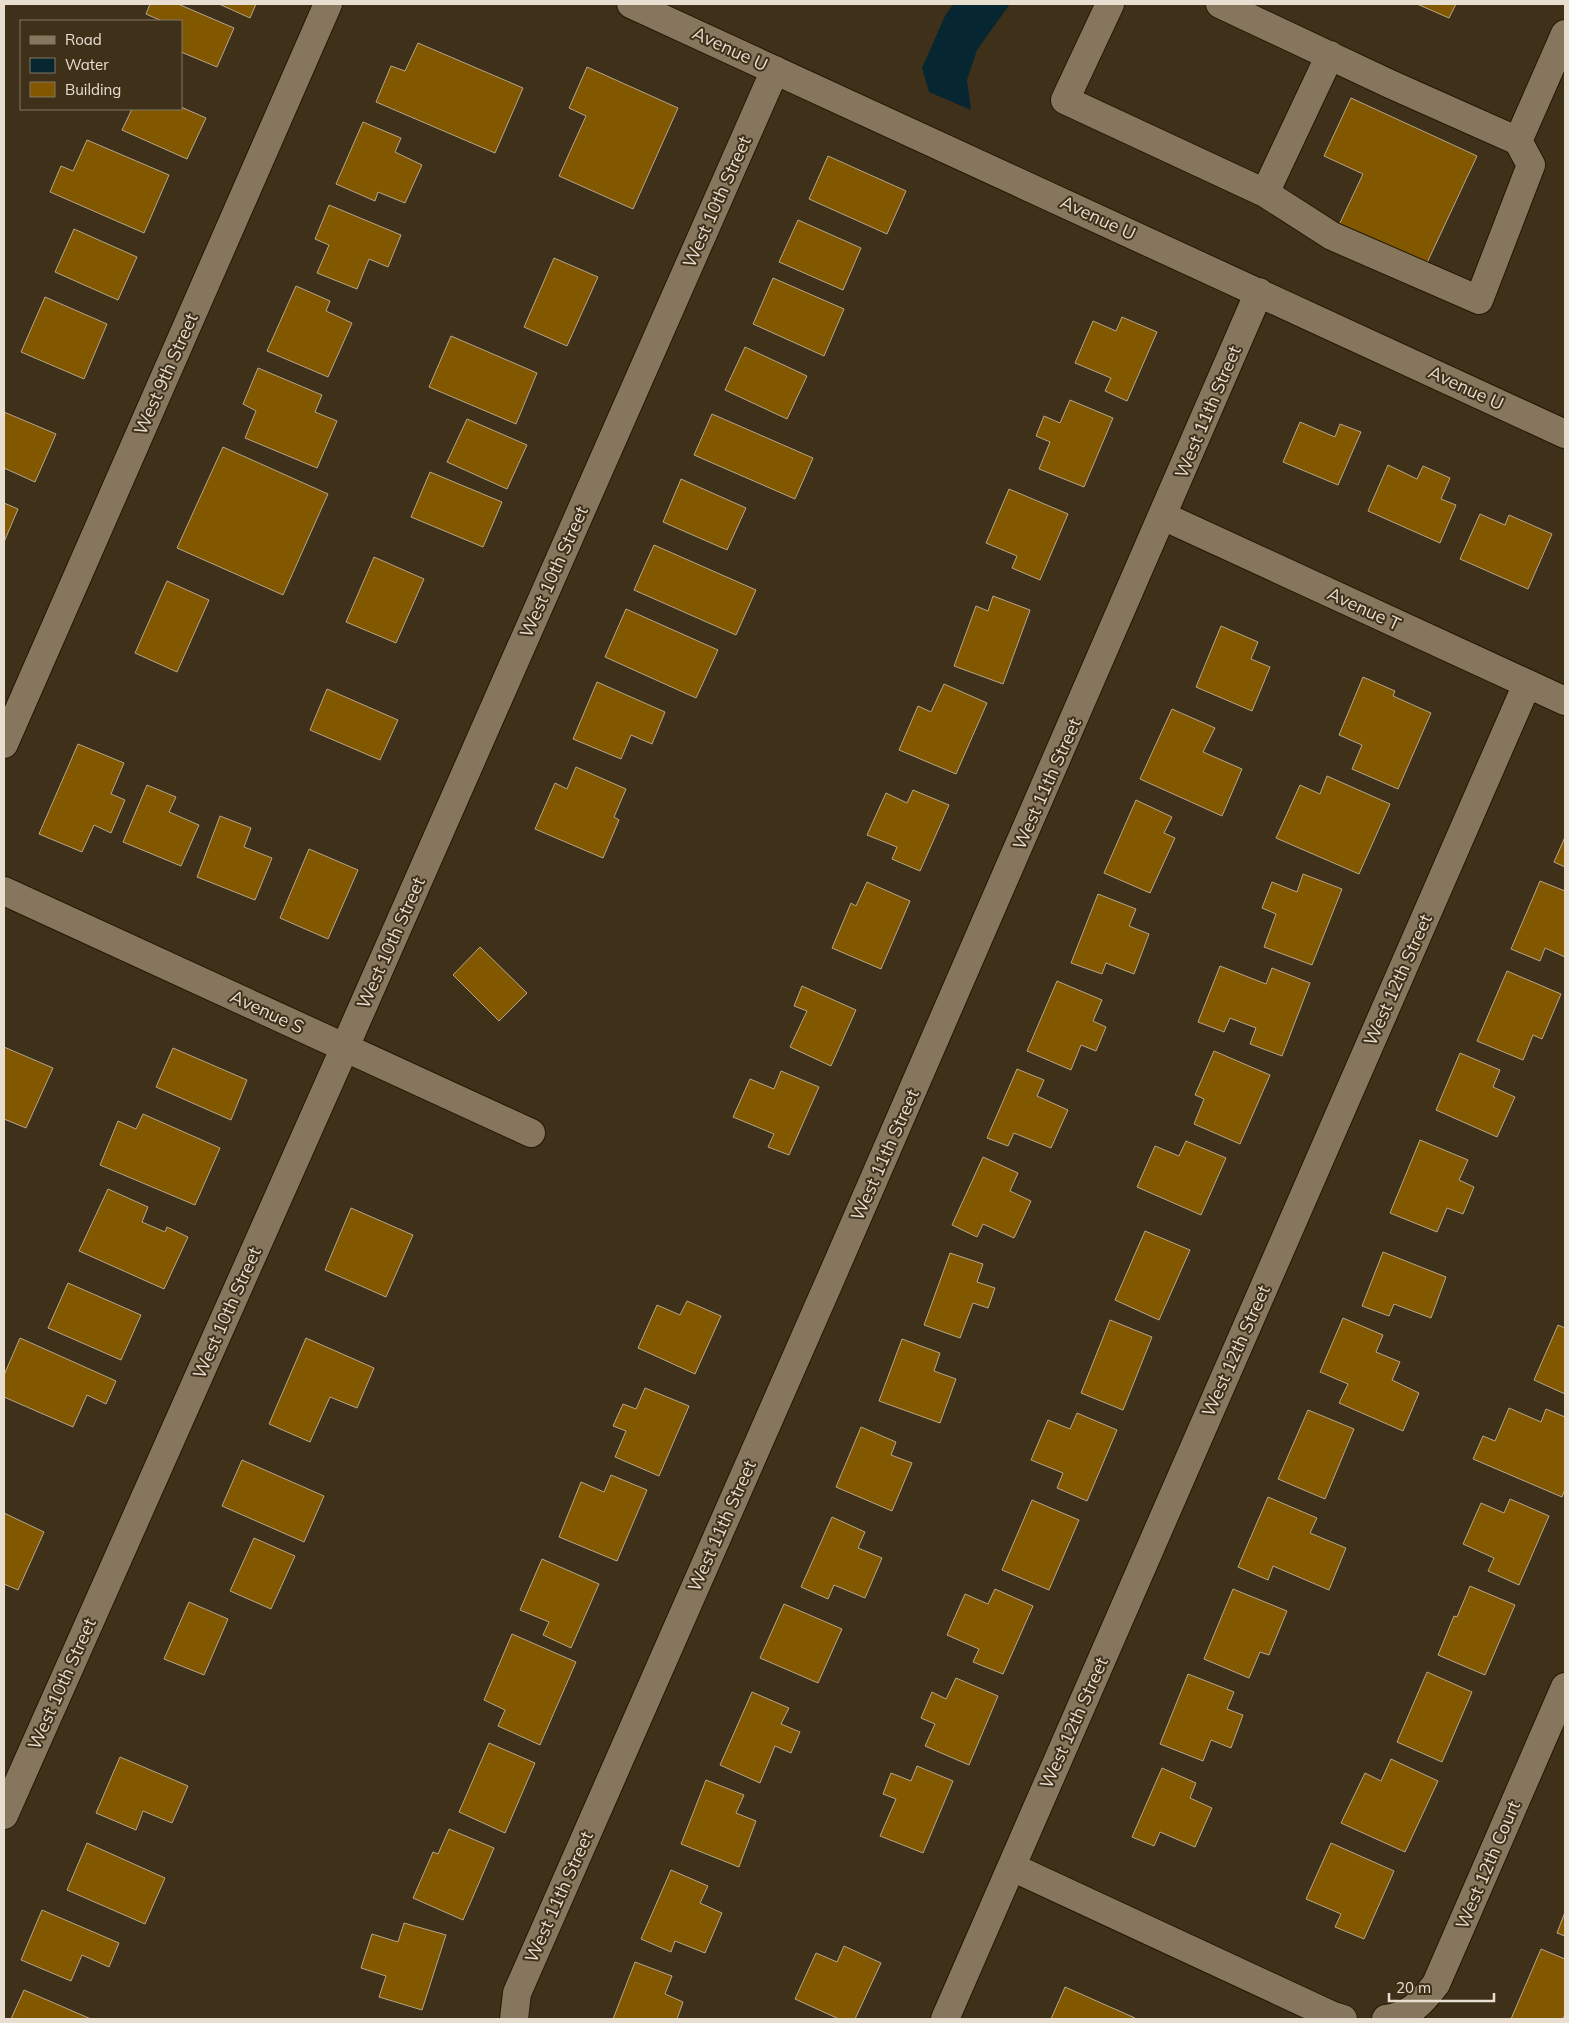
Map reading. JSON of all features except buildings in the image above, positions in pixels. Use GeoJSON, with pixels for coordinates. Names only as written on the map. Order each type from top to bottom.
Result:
{"type":"FeatureCollection","features":[{"type":"Feature","properties":{"kind":"street","name":"West 9th Street"},"geometry":{"type":"LineString","coordinates":[[4,744],[328,4]]}},
{"type":"Feature","properties":{"kind":"street"},"geometry":{"type":"LineString","coordinates":[[1110,4],[1065,100],[1265,193],[1332,236],[1479,300],[1531,165],[1518,140],[1220,4]]}},
{"type":"Feature","properties":{"kind":"street","name":"Avenue U"},"geometry":{"type":"LineString","coordinates":[[641,6],[775,70],[1565,434]]}},
{"type":"Feature","properties":{"kind":"street"},"geometry":{"type":"LineString","coordinates":[[1518,140],[1565,34]]}},
{"type":"Feature","properties":{"kind":"street"},"geometry":{"type":"LineString","coordinates":[[1265,193],[1330,55]]}},
{"type":"Feature","properties":{"kind":"street","name":"West 10th Street"},"geometry":{"type":"LineString","coordinates":[[4,1815],[345,1047],[775,70]]}},
{"type":"Feature","properties":{"kind":"street","name":"West 11th Street"},"geometry":{"type":"LineString","coordinates":[[514,2019],[517,1993],[1260,292]]}},
{"type":"Feature","properties":{"kind":"street","name":"Avenue T"},"geometry":{"type":"LineString","coordinates":[[1163,516],[1565,701]]}},
{"type":"Feature","properties":{"kind":"street","name":"West 12th Street"},"geometry":{"type":"LineString","coordinates":[[945,2019],[1527,684]]}},
{"type":"Feature","properties":{"kind":"street","name":"Avenue S"},"geometry":{"type":"LineString","coordinates":[[4,891],[531,1133]]}},
{"type":"Feature","properties":{"kind":"street","name":"West 12th Court"},"geometry":{"type":"LineString","coordinates":[[1386,2019],[1399,2018],[1420,2004],[1436,1984],[1565,1687]]}},
{"type":"Feature","properties":{"kind":"street"},"geometry":{"type":"LineString","coordinates":[[1012,1867],[1343,2019]]}},
{"type":"Feature","properties":{"kind":"water"},"geometry":{"type":"Polygon","coordinates":[[[953,4],[1010,4],[977,50],[967,80],[971,110],[929,92],[922,68],[945,16],[953,4]]]}}]}
